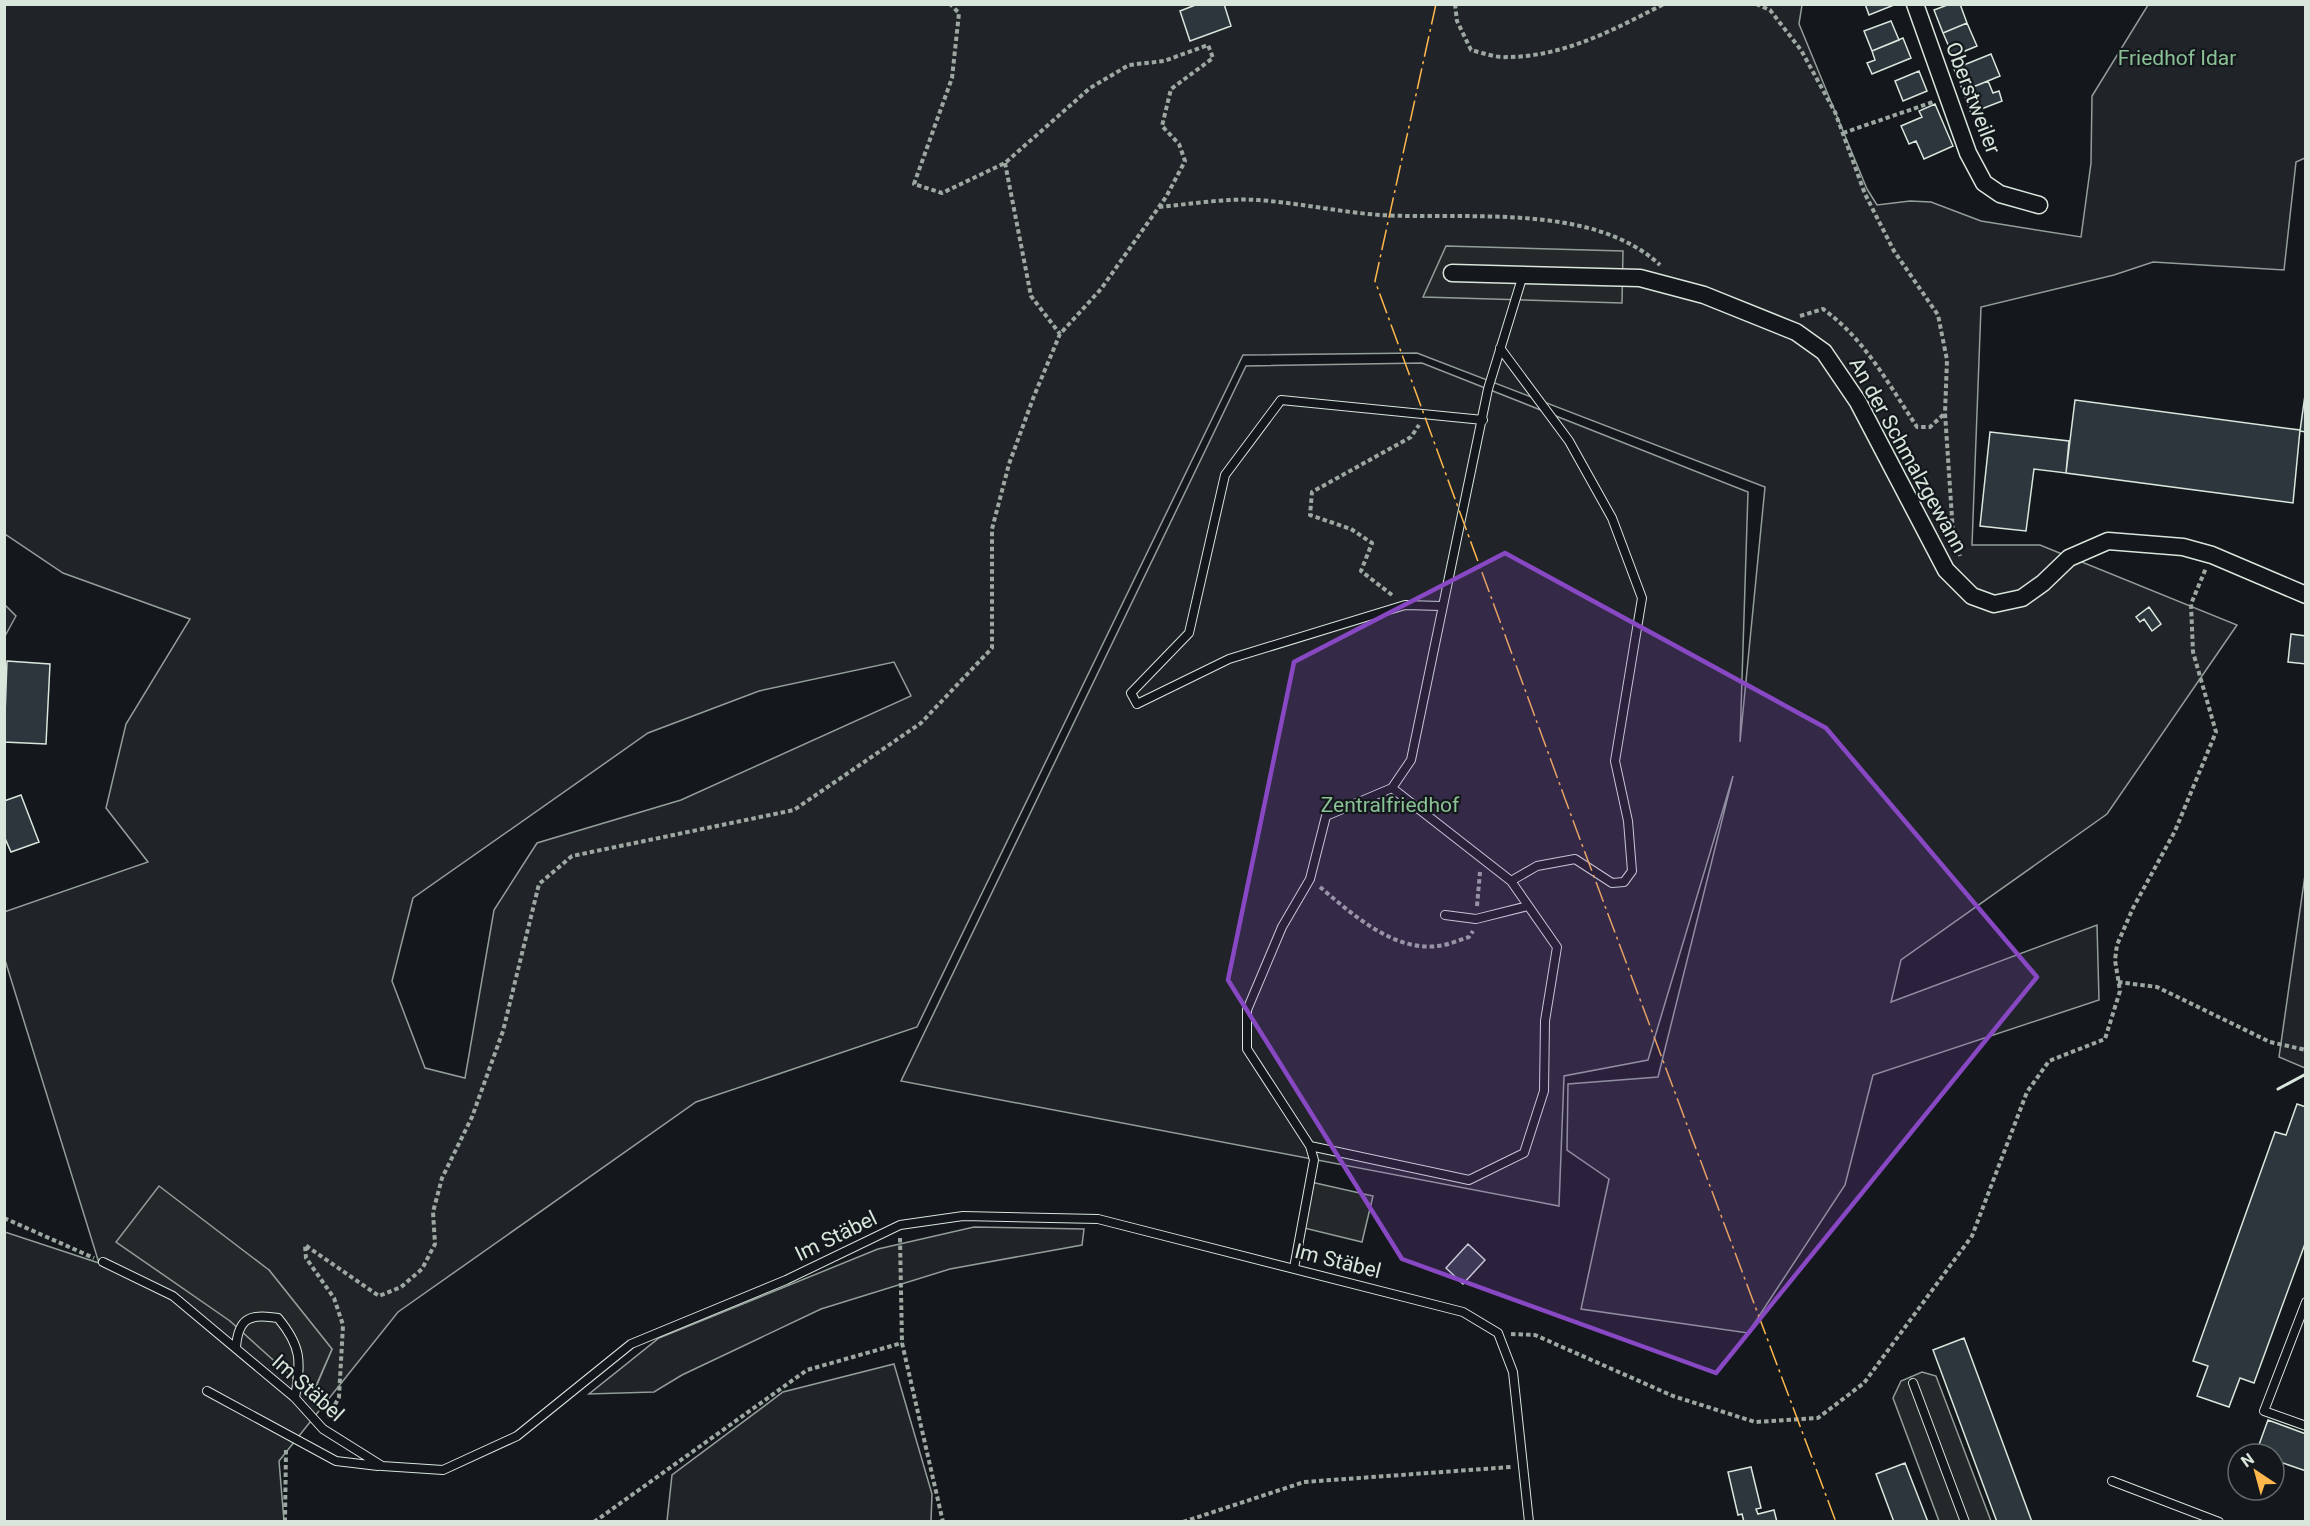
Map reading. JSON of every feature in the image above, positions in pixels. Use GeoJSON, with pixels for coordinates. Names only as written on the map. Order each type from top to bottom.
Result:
{"type":"FeatureCollection","features":[{"type":"Feature","properties":{"kind":"street","name":"Oberstweiler"},"geometry":{"type":"LineString","coordinates":[[1915,4],[1968,153],[1984,183],[2000,194],[2039,206]]}},
{"type":"Feature","properties":{"kind":"street","name":"An der Schmalzgewann"},"geometry":{"type":"LineString","coordinates":[[1452,273],[1640,278],[1704,295],[1796,332],[1824,352],[1852,394],[1946,570],[1972,596],[1994,604],[2022,597],[2043,583],[2069,558],[2108,541],[2183,547],[2212,555],[2306,595]]}},
{"type":"Feature","properties":{"kind":"lane"},"geometry":{"type":"LineString","coordinates":[[1294,1268],[1314,1160],[1310,1146],[1246,1049],[1247,1010],[1282,927],[1310,879],[1326,816],[1392,788],[1411,760],[1441,606],[1484,420],[1488,389],[1523,275]]}},
{"type":"Feature","properties":{"kind":"lane"},"geometry":{"type":"LineString","coordinates":[[1500,348],[1569,441],[1612,518],[1642,598],[1615,761],[1628,821],[1632,871],[1624,882],[1612,884],[1575,859],[1537,866],[1511,881]]}},
{"type":"Feature","properties":{"kind":"lane"},"geometry":{"type":"LineString","coordinates":[[1441,606],[1405,605],[1229,659],[1137,704],[1131,693],[1189,633],[1225,475],[1281,400],[1484,420]]}},
{"type":"Feature","properties":{"kind":"lane"},"geometry":{"type":"LineString","coordinates":[[1310,1146],[1469,1180],[1524,1153],[1544,1091],[1545,1021],[1557,947],[1511,881],[1392,788]]}},
{"type":"Feature","properties":{"kind":"lane"},"geometry":{"type":"LineString","coordinates":[[1445,915],[1476,919],[1528,906]]}},
{"type":"Feature","properties":{"kind":"lane","name":"Im Stäbel"},"geometry":{"type":"LineString","coordinates":[[103,1262],[173,1296],[296,1398],[323,1429],[382,1466],[443,1470],[517,1436],[631,1344],[786,1280],[900,1225],[963,1216],[1098,1219],[1463,1312],[1498,1333]]}},
{"type":"Feature","properties":{"kind":"lane"},"geometry":{"type":"LineString","coordinates":[[2306,1302],[2264,1411],[2306,1426]]}},
{"type":"Feature","properties":{"kind":"lane"},"geometry":{"type":"LineString","coordinates":[[236,1348],[237,1331],[246,1320],[258,1314],[278,1318],[295,1339],[300,1369],[296,1398]]}},
{"type":"Feature","properties":{"kind":"lane"},"geometry":{"type":"LineString","coordinates":[[1498,1333],[1513,1372],[1528,1521]]}},
{"type":"Feature","properties":{"kind":"lane"},"geometry":{"type":"LineString","coordinates":[[1913,1383],[1965,1521]]}},
{"type":"Feature","properties":{"kind":"lane"},"geometry":{"type":"LineString","coordinates":[[207,1391],[336,1461],[382,1466]]}},
{"type":"Feature","properties":{"kind":"lane"},"geometry":{"type":"LineString","coordinates":[[2112,1481],[2219,1521]]}},
{"type":"Feature","properties":{"kind":"path"},"geometry":{"type":"LineString","coordinates":[[323,1429],[339,1397],[344,1325],[334,1298],[306,1258],[305,1245],[379,1296],[401,1287],[422,1269],[435,1244],[433,1212],[442,1178],[472,1117],[503,1031],[539,884],[573,856],[794,810],[921,723],[992,648],[992,529],[1009,464],[1060,334],[1101,289],[1159,207],[1185,161],[1179,144],[1162,126],[1171,89],[1213,58],[1208,45],[1164,61],[1129,65],[1100,82],[1005,163],[942,193],[914,184],[952,78],[959,13],[950,4]]}},
{"type":"Feature","properties":{"kind":"path"},"geometry":{"type":"LineString","coordinates":[[1455,4],[1457,21],[1471,50],[1506,58],[1556,50],[1595,39],[1664,4]]}},
{"type":"Feature","properties":{"kind":"path"},"geometry":{"type":"LineString","coordinates":[[1756,4],[1770,10],[1801,50],[1834,112],[1865,194],[1894,251],[1938,315],[1947,360],[1945,413],[1953,533],[1962,561]]}},
{"type":"Feature","properties":{"kind":"path"},"geometry":{"type":"LineString","coordinates":[[1843,133],[1947,97]]}},
{"type":"Feature","properties":{"kind":"path"},"geometry":{"type":"LineString","coordinates":[[1005,163],[1031,296],[1060,334]]}},
{"type":"Feature","properties":{"kind":"path"},"geometry":{"type":"LineString","coordinates":[[1159,207],[1256,200],[1380,215],[1498,217],[1588,227],[1646,252],[1662,267]]}},
{"type":"Feature","properties":{"kind":"path"},"geometry":{"type":"LineString","coordinates":[[1796,332],[1799,316],[1823,309],[1845,324],[1869,354],[1917,427],[1930,427],[1945,413]]}},
{"type":"Feature","properties":{"kind":"path"},"geometry":{"type":"LineString","coordinates":[[1405,605],[1361,571],[1372,543],[1351,529],[1310,515],[1312,492],[1411,437],[1426,414]]}},
{"type":"Feature","properties":{"kind":"path"},"geometry":{"type":"LineString","coordinates":[[1498,1333],[1535,1335],[1672,1396],[1755,1422],[1818,1418],[1864,1383],[1972,1236],[2026,1092],[2049,1061],[2105,1039],[2120,991],[2115,960],[2117,945],[2133,908],[2175,831],[2216,732],[2193,652],[2192,604],[2212,555]]}},
{"type":"Feature","properties":{"kind":"path"},"geometry":{"type":"LineString","coordinates":[[1310,879],[1368,927],[1415,945],[1438,946],[1469,937],[1476,926],[1481,857]]}},
{"type":"Feature","properties":{"kind":"path"},"geometry":{"type":"LineString","coordinates":[[2118,982],[2157,987],[2270,1042],[2306,1050]]}},
{"type":"Feature","properties":{"kind":"path"},"geometry":{"type":"LineString","coordinates":[[4,1218],[103,1262]]}},
{"type":"Feature","properties":{"kind":"path"},"geometry":{"type":"LineString","coordinates":[[900,1225],[902,1343],[943,1521]]}},
{"type":"Feature","properties":{"kind":"path"},"geometry":{"type":"LineString","coordinates":[[594,1521],[807,1371],[902,1343]]}},
{"type":"Feature","properties":{"kind":"path"},"geometry":{"type":"LineString","coordinates":[[285,1521],[287,1434]]}},
{"type":"Feature","properties":{"kind":"path"},"geometry":{"type":"LineString","coordinates":[[1183,1521],[1305,1482],[1522,1466]]}},
{"type":"Feature","properties":{"kind":"highlighted area"},"geometry":{"type":"Polygon","coordinates":[[[1505,553],[1826,728],[2037,977],[1716,1373],[1402,1259],[1228,980],[1294,662],[1505,553]]]}},
{"type":"Feature","properties":{"kind":"green space"},"geometry":{"type":"Polygon","coordinates":[[[5,5],[1802,5],[1799,24],[1867,189],[1877,205],[1910,201],[1931,202],[1981,221],[2081,237],[2091,163],[2092,96],[2148,5],[2305,5],[2305,158],[2296,162],[2284,270],[2153,262],[2114,275],[1981,307],[1972,545],[2040,545],[2237,625],[2107,814],[1901,960],[1891,1002],[2097,925],[2099,1000],[1873,1075],[1845,1185],[1748,1333],[1581,1309],[1609,1179],[1567,1150],[1568,1084],[1658,1077],[1733,776],[1648,1060],[1564,1076],[1559,1206],[901,1081],[1246,366],[1422,363],[1748,492],[1740,742],[1765,487],[1417,353],[1243,355],[917,1027],[696,1102],[398,1312],[279,1461],[284,1521],[5,1521],[5,1232],[99,1263],[5,960],[4,912],[148,862],[106,808],[126,724],[190,619],[63,573],[5,534],[5,5]],[[894,662],[759,691],[648,733],[413,898],[392,981],[425,1068],[465,1078],[494,910],[537,843],[681,800],[911,696],[894,662]],[[269,1270],[230,1321],[313,1394],[332,1349],[269,1270]]]}},
{"type":"Feature","properties":{"kind":"green space"},"geometry":{"type":"Polygon","coordinates":[[[5,605],[16,616],[5,636],[5,605]]]}},
{"type":"Feature","properties":{"kind":"green space"},"geometry":{"type":"Polygon","coordinates":[[[2305,875],[2306,1068],[2279,1057],[2305,875]]]}},
{"type":"Feature","properties":{"kind":"green space"},"geometry":{"type":"Polygon","coordinates":[[[974,1227],[1084,1229],[1082,1245],[950,1269],[821,1309],[682,1375],[654,1392],[589,1394],[659,1338],[878,1249],[974,1227]]]}},
{"type":"Feature","properties":{"kind":"green space"},"geometry":{"type":"Polygon","coordinates":[[[894,1364],[932,1494],[931,1521],[667,1521],[672,1475],[783,1392],[894,1364]]]}},
{"type":"Feature","properties":{"kind":"shaded area"},"geometry":{"type":"Polygon","coordinates":[[[1446,246],[1623,251],[1622,303],[1423,297],[1446,246]]]}},
{"type":"Feature","properties":{"kind":"shaded area"},"geometry":{"type":"Polygon","coordinates":[[[1311,1182],[1373,1196],[1362,1242],[1300,1227],[1311,1182]]]}},
{"type":"Feature","properties":{"kind":"shaded area"},"geometry":{"type":"Polygon","coordinates":[[[159,1186],[269,1270],[332,1349],[312,1395],[230,1321],[116,1242],[159,1186]]]}},
{"type":"Feature","properties":{"kind":"shaded area"},"geometry":{"type":"Polygon","coordinates":[[[1922,1372],[1936,1376],[1991,1521],[1939,1521],[1893,1398],[1901,1381],[1922,1372]]]}},
{"type":"Feature","properties":{"kind":"building"},"geometry":{"type":"Polygon","coordinates":[[[1198,4],[1224,4],[1231,26],[1190,41],[1180,11],[1198,4]]]}},
{"type":"Feature","properties":{"kind":"building"},"geometry":{"type":"Polygon","coordinates":[[[1865,4],[1894,4],[1894,5],[1869,15],[1865,4]]]}},
{"type":"Feature","properties":{"kind":"building"},"geometry":{"type":"Polygon","coordinates":[[[1950,4],[1960,4],[1967,23],[1943,33],[1934,10],[1950,4]]]}},
{"type":"Feature","properties":{"kind":"building"},"geometry":{"type":"Polygon","coordinates":[[[1891,21],[1899,40],[1872,51],[1864,31],[1891,21]]]}},
{"type":"Feature","properties":{"kind":"building"},"geometry":{"type":"Polygon","coordinates":[[[1967,23],[1977,46],[1953,56],[1943,33],[1967,23]]]}},
{"type":"Feature","properties":{"kind":"building"},"geometry":{"type":"Polygon","coordinates":[[[1903,38],[1911,58],[1872,74],[1867,63],[1875,60],[1872,51],[1903,38]]]}},
{"type":"Feature","properties":{"kind":"building"},"geometry":{"type":"Polygon","coordinates":[[[1991,54],[2000,76],[1963,91],[1954,69],[1991,54]]]}},
{"type":"Feature","properties":{"kind":"building"},"geometry":{"type":"Polygon","coordinates":[[[1919,71],[1927,91],[1903,101],[1895,81],[1919,71]]]}},
{"type":"Feature","properties":{"kind":"building"},"geometry":{"type":"Polygon","coordinates":[[[1988,81],[1993,93],[1999,91],[2002,101],[1971,113],[1963,91],[1988,81]]]}},
{"type":"Feature","properties":{"kind":"building"},"geometry":{"type":"Polygon","coordinates":[[[1935,104],[1953,146],[1924,159],[1916,141],[1909,144],[1901,126],[1922,117],[1919,111],[1935,104]]]}},
{"type":"Feature","properties":{"kind":"building"},"geometry":{"type":"Polygon","coordinates":[[[2306,388],[2306,432],[2300,431],[2306,388]]]}},
{"type":"Feature","properties":{"kind":"building"},"geometry":{"type":"Polygon","coordinates":[[[2075,400],[2300,430],[2293,503],[2066,473],[2075,400]]]}},
{"type":"Feature","properties":{"kind":"building"},"geometry":{"type":"Polygon","coordinates":[[[1990,432],[2069,441],[2066,473],[2034,469],[2026,531],[1980,526],[1990,432]]]}},
{"type":"Feature","properties":{"kind":"building"},"geometry":{"type":"Polygon","coordinates":[[[2149,607],[2161,624],[2152,631],[2144,619],[2140,622],[2136,617],[2149,607]]]}},
{"type":"Feature","properties":{"kind":"building"},"geometry":{"type":"Polygon","coordinates":[[[2291,634],[2306,636],[2306,664],[2288,662],[2291,634]]]}},
{"type":"Feature","properties":{"kind":"building"},"geometry":{"type":"Polygon","coordinates":[[[7,661],[50,664],[46,744],[4,742],[7,661]]]}},
{"type":"Feature","properties":{"kind":"building"},"geometry":{"type":"Polygon","coordinates":[[[21,795],[39,842],[11,852],[4,836],[4,801],[21,795]]]}},
{"type":"Feature","properties":{"kind":"building"},"geometry":{"type":"Polygon","coordinates":[[[2297,1104],[2306,1107],[2306,1241],[2254,1383],[2240,1378],[2229,1407],[2197,1396],[2208,1366],[2193,1361],[2275,1132],[2286,1135],[2297,1104]]]}},
{"type":"Feature","properties":{"kind":"building"},"geometry":{"type":"Polygon","coordinates":[[[1468,1244],[1485,1260],[1463,1284],[1446,1268],[1468,1244]]]}},
{"type":"Feature","properties":{"kind":"building"},"geometry":{"type":"Polygon","coordinates":[[[1964,1338],[2032,1522],[1997,1522],[1933,1350],[1964,1338]]]}},
{"type":"Feature","properties":{"kind":"building"},"geometry":{"type":"Polygon","coordinates":[[[2268,1420],[2306,1434],[2306,1471],[2286,1464],[2286,1442],[2260,1442],[2268,1420]]]}},
{"type":"Feature","properties":{"kind":"building"},"geometry":{"type":"Polygon","coordinates":[[[1905,1463],[1928,1522],[1894,1522],[1876,1474],[1905,1463]]]}},
{"type":"Feature","properties":{"kind":"building"},"geometry":{"type":"Polygon","coordinates":[[[1751,1467],[1761,1508],[1756,1509],[1758,1514],[1774,1510],[1777,1522],[1744,1522],[1742,1514],[1738,1515],[1728,1472],[1751,1467]]]}},
{"type":"Feature","properties":{"kind":"wall"},"geometry":{"type":"LineString","coordinates":[[2278,1089],[2306,1074]]}},
{"type":"Feature","properties":{"kind":"power"},"geometry":{"type":"LineString","coordinates":[[1436,4],[1375,281],[1578,834],[1836,1522]]}},
{"type":"Feature","properties":{"kind":"park label","name":"Friedhof Idar"},"geometry":{"type":"Point","coordinates":[2177,58]}},
{"type":"Feature","properties":{"kind":"park label","name":"Zentralfriedhof"},"geometry":{"type":"Point","coordinates":[1390,805]}}]}
